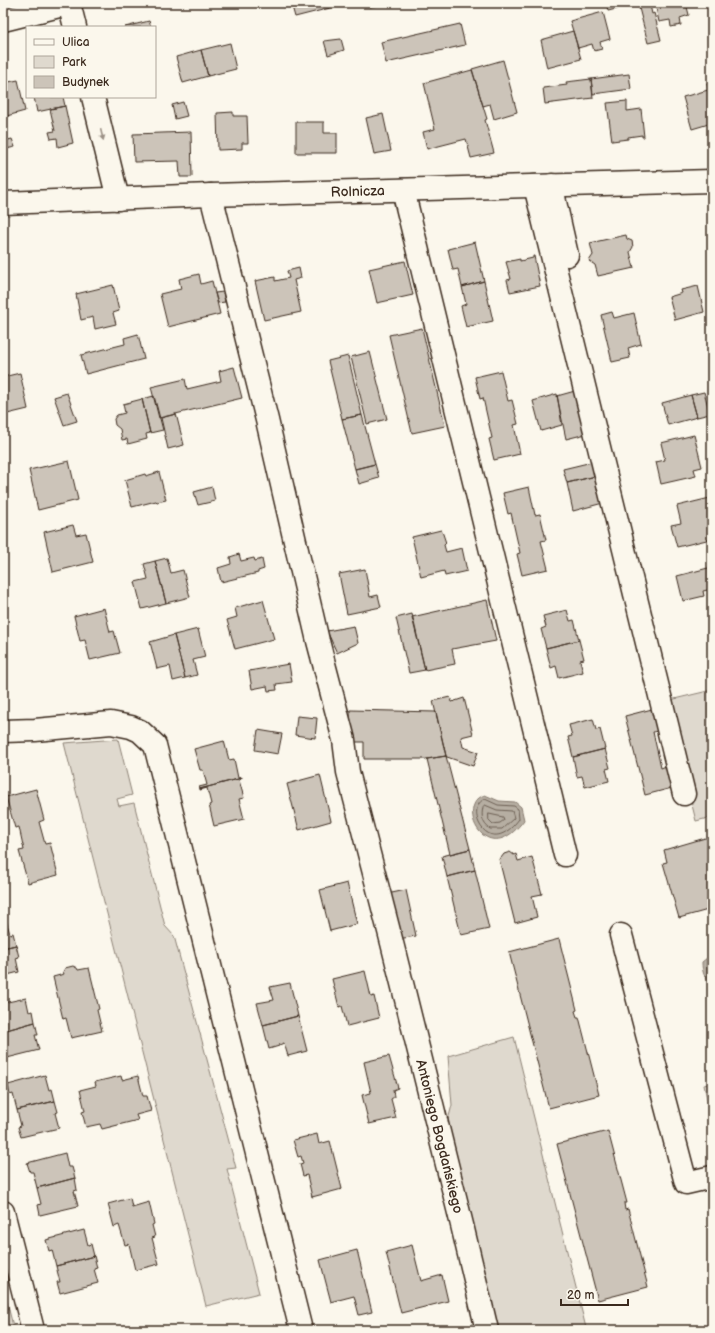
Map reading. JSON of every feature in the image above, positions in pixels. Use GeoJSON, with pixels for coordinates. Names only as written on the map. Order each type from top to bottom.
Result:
{"type":"FeatureCollection","features":[{"type":"Feature","properties":{"kind":"street"},"geometry":{"type":"LineString","coordinates":[[3,20],[70,3],[75,26]]}},
{"type":"Feature","properties":{"kind":"street"},"geometry":{"type":"LineString","coordinates":[[93,98],[118,199]]}},
{"type":"Feature","properties":{"kind":"street","name":"Rolnicza"},"geometry":{"type":"LineString","coordinates":[[3,202],[712,181]]}},
{"type":"Feature","properties":{"kind":"street"},"geometry":{"type":"LineString","coordinates":[[544,186],[555,202],[584,329],[670,681]]}},
{"type":"Feature","properties":{"kind":"street"},"geometry":{"type":"LineString","coordinates":[[544,186],[684,794]]}},
{"type":"Feature","properties":{"kind":"street"},"geometry":{"type":"LineString","coordinates":[[403,190],[565,855]]}},
{"type":"Feature","properties":{"kind":"street","name":"Antoniego Bogdańskiego"},"geometry":{"type":"LineString","coordinates":[[211,195],[267,420],[318,641],[344,740],[348,772],[392,943],[487,1330]]}},
{"type":"Feature","properties":{"kind":"street"},"geometry":{"type":"LineString","coordinates":[[3,731],[111,723],[131,727],[140,731],[155,745],[301,1330]]}},
{"type":"Feature","properties":{"kind":"street"},"geometry":{"type":"LineString","coordinates":[[621,935],[686,1184],[712,1177]]}},
{"type":"Feature","properties":{"kind":"street"},"geometry":{"type":"LineString","coordinates":[[3,1212],[32,1330]]}},
{"type":"Feature","properties":{"kind":"green space"},"geometry":{"type":"Polygon","coordinates":[[[712,690],[712,817],[696,821],[666,701],[712,690]]]}},
{"type":"Feature","properties":{"kind":"green space"},"geometry":{"type":"Polygon","coordinates":[[[118,739],[132,795],[117,799],[119,806],[134,803],[165,926],[174,936],[236,1168],[227,1169],[259,1293],[206,1306],[64,743],[118,739]]]}},
{"type":"Feature","properties":{"kind":"green space"},"geometry":{"type":"Polygon","coordinates":[[[514,1037],[586,1328],[495,1330],[445,1132],[452,1105],[448,1056],[514,1037]]]}},
{"type":"Feature","properties":{"kind":"green space"},"geometry":{"type":"Polygon","coordinates":[[[712,1083],[712,1121],[704,1085],[712,1083]]]}},
{"type":"Feature","properties":{"kind":"green space"},"geometry":{"type":"Polygon","coordinates":[[[3,1286],[14,1330],[3,1330],[3,1286]]]}},
{"type":"Feature","properties":{"kind":"water"},"geometry":{"type":"Polygon","coordinates":[[[485,795],[499,801],[515,802],[521,807],[524,820],[510,834],[498,839],[487,837],[479,830],[474,821],[473,810],[476,801],[485,795]]]}},
{"type":"Feature","properties":{"kind":"water"},"geometry":{"type":"Polygon","coordinates":[[[712,954],[712,984],[704,974],[702,962],[712,954]]]}},
{"type":"Feature","properties":{"kind":"building"},"geometry":{"type":"Polygon","coordinates":[[[291,3],[337,3],[338,6],[295,17],[291,3]]]}},
{"type":"Feature","properties":{"kind":"building"},"geometry":{"type":"Polygon","coordinates":[[[369,3],[387,3],[370,7],[369,3]]]}},
{"type":"Feature","properties":{"kind":"building"},"geometry":{"type":"Polygon","coordinates":[[[606,3],[637,3],[637,4],[608,11],[606,3]]]}},
{"type":"Feature","properties":{"kind":"building"},"geometry":{"type":"Polygon","coordinates":[[[655,3],[686,3],[689,15],[680,18],[681,25],[671,27],[670,20],[659,22],[655,3]]]}},
{"type":"Feature","properties":{"kind":"building"},"geometry":{"type":"Polygon","coordinates":[[[650,5],[652,14],[654,13],[661,40],[648,43],[639,8],[650,5]]]}},
{"type":"Feature","properties":{"kind":"building"},"geometry":{"type":"Polygon","coordinates":[[[603,12],[610,39],[600,42],[602,49],[594,51],[592,44],[578,48],[570,21],[603,12]]]}},
{"type":"Feature","properties":{"kind":"building"},"geometry":{"type":"Polygon","coordinates":[[[149,21],[151,26],[129,26],[149,21]]]}},
{"type":"Feature","properties":{"kind":"building"},"geometry":{"type":"Polygon","coordinates":[[[460,24],[465,45],[386,63],[381,42],[460,24]]]}},
{"type":"Feature","properties":{"kind":"building"},"geometry":{"type":"Polygon","coordinates":[[[573,31],[581,59],[547,68],[541,40],[573,31]]]}},
{"type":"Feature","properties":{"kind":"building"},"geometry":{"type":"Polygon","coordinates":[[[341,39],[344,50],[328,55],[324,41],[341,39]]]}},
{"type":"Feature","properties":{"kind":"building"},"geometry":{"type":"Polygon","coordinates":[[[230,43],[236,69],[208,76],[201,50],[230,43]]]}},
{"type":"Feature","properties":{"kind":"building"},"geometry":{"type":"Polygon","coordinates":[[[201,50],[208,76],[183,83],[176,57],[201,50]]]}},
{"type":"Feature","properties":{"kind":"building"},"geometry":{"type":"Polygon","coordinates":[[[503,60],[517,112],[494,119],[490,104],[483,106],[472,69],[503,60]]]}},
{"type":"Feature","properties":{"kind":"building"},"geometry":{"type":"Polygon","coordinates":[[[472,70],[487,119],[485,120],[494,153],[471,158],[466,139],[427,149],[423,132],[435,129],[424,83],[472,70]]]}},
{"type":"Feature","properties":{"kind":"building"},"geometry":{"type":"Polygon","coordinates":[[[629,74],[631,89],[593,94],[591,79],[629,74]]]}},
{"type":"Feature","properties":{"kind":"building"},"geometry":{"type":"Polygon","coordinates":[[[591,79],[593,98],[545,104],[543,88],[567,85],[566,82],[591,79]]]}},
{"type":"Feature","properties":{"kind":"building"},"geometry":{"type":"Polygon","coordinates":[[[18,80],[25,111],[3,117],[4,83],[18,80]]]}},
{"type":"Feature","properties":{"kind":"building"},"geometry":{"type":"Polygon","coordinates":[[[712,83],[712,104],[707,84],[712,83]]]}},
{"type":"Feature","properties":{"kind":"building"},"geometry":{"type":"Polygon","coordinates":[[[708,90],[712,104],[712,123],[692,129],[683,97],[708,90]]]}},
{"type":"Feature","properties":{"kind":"building"},"geometry":{"type":"Polygon","coordinates":[[[34,98],[63,98],[65,106],[37,112],[34,98]]]}},
{"type":"Feature","properties":{"kind":"building"},"geometry":{"type":"Polygon","coordinates":[[[627,101],[627,111],[641,109],[644,137],[642,137],[642,135],[612,141],[607,103],[627,101]]]}},
{"type":"Feature","properties":{"kind":"building"},"geometry":{"type":"Polygon","coordinates":[[[183,102],[187,116],[175,119],[172,105],[183,102]]]}},
{"type":"Feature","properties":{"kind":"building"},"geometry":{"type":"Polygon","coordinates":[[[65,106],[73,143],[58,147],[57,138],[51,139],[49,132],[55,131],[50,109],[65,106]]]}},
{"type":"Feature","properties":{"kind":"building"},"geometry":{"type":"Polygon","coordinates":[[[233,112],[233,116],[247,116],[248,143],[242,143],[242,149],[218,150],[217,113],[233,112]]]}},
{"type":"Feature","properties":{"kind":"building"},"geometry":{"type":"Polygon","coordinates":[[[383,114],[391,151],[374,154],[366,118],[383,114]]]}},
{"type":"Feature","properties":{"kind":"building"},"geometry":{"type":"Polygon","coordinates":[[[296,122],[324,122],[324,133],[337,133],[337,153],[296,153],[296,122]]]}},
{"type":"Feature","properties":{"kind":"building"},"geometry":{"type":"Polygon","coordinates":[[[191,132],[192,177],[180,177],[179,161],[134,162],[133,134],[191,132]]]}},
{"type":"Feature","properties":{"kind":"building"},"geometry":{"type":"Polygon","coordinates":[[[3,138],[4,141],[12,139],[15,147],[6,149],[7,153],[3,154],[3,138]]]}},
{"type":"Feature","properties":{"kind":"building"},"geometry":{"type":"Polygon","coordinates":[[[626,235],[627,239],[632,241],[633,247],[630,252],[634,268],[598,276],[595,265],[589,261],[593,255],[590,243],[626,235]]]}},
{"type":"Feature","properties":{"kind":"building"},"geometry":{"type":"Polygon","coordinates":[[[475,242],[484,281],[462,287],[458,269],[453,270],[448,249],[475,242]]]}},
{"type":"Feature","properties":{"kind":"building"},"geometry":{"type":"Polygon","coordinates":[[[533,256],[540,286],[510,292],[507,280],[511,279],[506,262],[520,259],[520,261],[533,258],[533,256]]]}},
{"type":"Feature","properties":{"kind":"building"},"geometry":{"type":"Polygon","coordinates":[[[405,261],[413,295],[377,303],[369,269],[405,261]]]}},
{"type":"Feature","properties":{"kind":"building"},"geometry":{"type":"Polygon","coordinates":[[[299,268],[301,278],[294,280],[301,312],[264,320],[255,281],[275,277],[275,281],[289,278],[287,271],[299,268]]]}},
{"type":"Feature","properties":{"kind":"building"},"geometry":{"type":"Polygon","coordinates":[[[199,274],[201,284],[212,281],[220,314],[168,327],[160,294],[181,289],[179,279],[199,274]]]}},
{"type":"Feature","properties":{"kind":"building"},"geometry":{"type":"Polygon","coordinates":[[[484,281],[493,321],[466,327],[461,306],[466,304],[462,287],[484,281]]]}},
{"type":"Feature","properties":{"kind":"building"},"geometry":{"type":"Polygon","coordinates":[[[113,285],[119,311],[113,313],[116,324],[95,329],[93,317],[81,320],[76,294],[113,285]]]}},
{"type":"Feature","properties":{"kind":"building"},"geometry":{"type":"Polygon","coordinates":[[[698,286],[704,312],[675,320],[669,297],[682,293],[681,290],[698,286]]]}},
{"type":"Feature","properties":{"kind":"building"},"geometry":{"type":"Polygon","coordinates":[[[223,292],[225,302],[218,303],[215,293],[223,292]]]}},
{"type":"Feature","properties":{"kind":"building"},"geometry":{"type":"Polygon","coordinates":[[[612,312],[614,318],[634,313],[641,344],[628,348],[630,358],[612,362],[601,315],[612,312]]]}},
{"type":"Feature","properties":{"kind":"building"},"geometry":{"type":"Polygon","coordinates":[[[422,328],[445,426],[412,433],[389,335],[422,328]]]}},
{"type":"Feature","properties":{"kind":"building"},"geometry":{"type":"Polygon","coordinates":[[[138,334],[144,359],[86,374],[81,355],[125,344],[124,338],[138,334]]]}},
{"type":"Feature","properties":{"kind":"building"},"geometry":{"type":"Polygon","coordinates":[[[370,352],[387,419],[367,424],[351,357],[370,352]]]}},
{"type":"Feature","properties":{"kind":"building"},"geometry":{"type":"Polygon","coordinates":[[[348,356],[362,415],[342,419],[328,361],[348,356]]]}},
{"type":"Feature","properties":{"kind":"building"},"geometry":{"type":"Polygon","coordinates":[[[234,367],[242,398],[159,418],[151,387],[185,379],[187,389],[221,381],[219,371],[234,367]]]}},
{"type":"Feature","properties":{"kind":"building"},"geometry":{"type":"Polygon","coordinates":[[[501,371],[508,401],[512,400],[518,424],[514,425],[520,454],[494,460],[489,439],[492,438],[483,398],[480,399],[475,377],[501,371]]]}},
{"type":"Feature","properties":{"kind":"building"},"geometry":{"type":"Polygon","coordinates":[[[20,373],[28,409],[3,415],[3,377],[20,373]]]}},
{"type":"Feature","properties":{"kind":"building"},"geometry":{"type":"Polygon","coordinates":[[[575,391],[586,434],[566,439],[557,396],[575,391]]]}},
{"type":"Feature","properties":{"kind":"building"},"geometry":{"type":"Polygon","coordinates":[[[704,392],[710,414],[697,417],[691,395],[704,392]]]}},
{"type":"Feature","properties":{"kind":"building"},"geometry":{"type":"Polygon","coordinates":[[[67,393],[77,421],[64,425],[54,397],[67,393]]]}},
{"type":"Feature","properties":{"kind":"building"},"geometry":{"type":"Polygon","coordinates":[[[557,394],[562,425],[541,431],[533,401],[557,394]]]}},
{"type":"Feature","properties":{"kind":"building"},"geometry":{"type":"Polygon","coordinates":[[[691,395],[697,417],[668,425],[662,403],[691,395]]]}},
{"type":"Feature","properties":{"kind":"building"},"geometry":{"type":"Polygon","coordinates":[[[154,396],[163,430],[150,433],[142,399],[154,396]]]}},
{"type":"Feature","properties":{"kind":"building"},"geometry":{"type":"Polygon","coordinates":[[[142,399],[150,433],[146,434],[147,439],[128,444],[127,439],[122,440],[120,429],[115,425],[114,419],[117,415],[125,413],[123,404],[142,399]]]}},
{"type":"Feature","properties":{"kind":"building"},"geometry":{"type":"Polygon","coordinates":[[[176,414],[184,445],[168,449],[161,418],[176,414]]]}},
{"type":"Feature","properties":{"kind":"building"},"geometry":{"type":"Polygon","coordinates":[[[362,415],[375,464],[355,469],[342,419],[362,415]]]}},
{"type":"Feature","properties":{"kind":"building"},"geometry":{"type":"Polygon","coordinates":[[[694,435],[702,467],[694,469],[696,476],[661,484],[656,462],[665,460],[661,443],[694,435]]]}},
{"type":"Feature","properties":{"kind":"building"},"geometry":{"type":"Polygon","coordinates":[[[69,461],[78,500],[38,510],[29,470],[69,461]]]}},
{"type":"Feature","properties":{"kind":"building"},"geometry":{"type":"Polygon","coordinates":[[[592,462],[596,476],[567,483],[563,469],[592,462]]]}},
{"type":"Feature","properties":{"kind":"building"},"geometry":{"type":"Polygon","coordinates":[[[375,464],[379,478],[359,484],[355,469],[375,464]]]}},
{"type":"Feature","properties":{"kind":"building"},"geometry":{"type":"Polygon","coordinates":[[[159,472],[166,500],[132,507],[125,480],[145,474],[146,476],[159,472]]]}},
{"type":"Feature","properties":{"kind":"building"},"geometry":{"type":"Polygon","coordinates":[[[596,476],[603,503],[573,511],[567,483],[596,476]]]}},
{"type":"Feature","properties":{"kind":"building"},"geometry":{"type":"Polygon","coordinates":[[[212,487],[215,501],[198,505],[194,492],[212,487]]]}},
{"type":"Feature","properties":{"kind":"building"},"geometry":{"type":"Polygon","coordinates":[[[529,487],[535,515],[540,514],[546,540],[541,541],[548,569],[522,575],[517,554],[520,553],[511,513],[508,514],[503,493],[529,487]]]}},
{"type":"Feature","properties":{"kind":"building"},"geometry":{"type":"Polygon","coordinates":[[[710,498],[712,507],[712,532],[710,532],[711,539],[677,547],[671,525],[681,523],[677,506],[710,498]]]}},
{"type":"Feature","properties":{"kind":"building"},"geometry":{"type":"Polygon","coordinates":[[[73,525],[76,535],[86,533],[93,562],[53,572],[44,532],[73,525]]]}},
{"type":"Feature","properties":{"kind":"building"},"geometry":{"type":"Polygon","coordinates":[[[441,530],[446,543],[444,545],[446,552],[462,548],[467,571],[445,576],[444,571],[421,577],[412,537],[441,530]]]}},
{"type":"Feature","properties":{"kind":"building"},"geometry":{"type":"Polygon","coordinates":[[[239,554],[241,561],[254,558],[255,561],[262,559],[264,569],[258,571],[258,573],[221,582],[218,568],[231,564],[230,557],[239,554]]]}},
{"type":"Feature","properties":{"kind":"building"},"geometry":{"type":"Polygon","coordinates":[[[167,558],[171,573],[183,570],[190,597],[166,603],[155,561],[167,558]]]}},
{"type":"Feature","properties":{"kind":"building"},"geometry":{"type":"Polygon","coordinates":[[[155,561],[166,603],[142,609],[135,582],[148,579],[144,564],[155,561]]]}},
{"type":"Feature","properties":{"kind":"building"},"geometry":{"type":"Polygon","coordinates":[[[712,567],[712,589],[703,591],[704,596],[683,601],[677,576],[712,567]]]}},
{"type":"Feature","properties":{"kind":"building"},"geometry":{"type":"Polygon","coordinates":[[[365,569],[370,597],[378,595],[381,607],[347,614],[339,574],[365,569]]]}},
{"type":"Feature","properties":{"kind":"building"},"geometry":{"type":"Polygon","coordinates":[[[263,600],[274,639],[235,649],[227,620],[237,617],[235,608],[263,600]]]}},
{"type":"Feature","properties":{"kind":"building"},"geometry":{"type":"Polygon","coordinates":[[[487,600],[496,641],[452,649],[455,664],[425,670],[412,617],[487,600]]]}},
{"type":"Feature","properties":{"kind":"building"},"geometry":{"type":"Polygon","coordinates":[[[104,608],[110,632],[114,631],[120,653],[90,660],[85,640],[80,641],[74,616],[104,608]]]}},
{"type":"Feature","properties":{"kind":"building"},"geometry":{"type":"Polygon","coordinates":[[[567,610],[570,621],[574,620],[579,640],[546,648],[541,629],[546,627],[543,616],[567,610]]]}},
{"type":"Feature","properties":{"kind":"building"},"geometry":{"type":"Polygon","coordinates":[[[412,614],[425,670],[409,673],[396,618],[412,614]]]}},
{"type":"Feature","properties":{"kind":"building"},"geometry":{"type":"Polygon","coordinates":[[[354,626],[358,643],[337,653],[327,631],[354,626]]]}},
{"type":"Feature","properties":{"kind":"building"},"geometry":{"type":"Polygon","coordinates":[[[198,629],[205,657],[193,660],[197,675],[185,678],[174,635],[198,629]]]}},
{"type":"Feature","properties":{"kind":"building"},"geometry":{"type":"Polygon","coordinates":[[[174,635],[185,678],[173,681],[170,666],[157,669],[150,642],[174,635]]]}},
{"type":"Feature","properties":{"kind":"building"},"geometry":{"type":"Polygon","coordinates":[[[579,640],[584,659],[580,660],[583,672],[559,678],[556,666],[551,668],[546,648],[579,640]]]}},
{"type":"Feature","properties":{"kind":"building"},"geometry":{"type":"Polygon","coordinates":[[[289,664],[292,682],[276,684],[277,690],[268,691],[267,686],[252,689],[249,671],[289,664]]]}},
{"type":"Feature","properties":{"kind":"building"},"geometry":{"type":"Polygon","coordinates":[[[450,697],[452,702],[464,698],[473,734],[461,737],[463,747],[478,752],[473,766],[446,756],[433,701],[450,697]]]}},
{"type":"Feature","properties":{"kind":"building"},"geometry":{"type":"Polygon","coordinates":[[[652,709],[658,731],[653,732],[661,768],[666,766],[672,788],[645,795],[625,716],[652,709]]]}},
{"type":"Feature","properties":{"kind":"building"},"geometry":{"type":"Polygon","coordinates":[[[350,710],[436,712],[446,756],[427,759],[364,759],[364,742],[350,742],[350,710]]]}},
{"type":"Feature","properties":{"kind":"building"},"geometry":{"type":"Polygon","coordinates":[[[297,716],[317,718],[315,738],[295,735],[297,716]]]}},
{"type":"Feature","properties":{"kind":"building"},"geometry":{"type":"Polygon","coordinates":[[[593,719],[596,730],[600,729],[605,749],[573,757],[568,737],[572,736],[569,725],[593,719]]]}},
{"type":"Feature","properties":{"kind":"building"},"geometry":{"type":"Polygon","coordinates":[[[258,730],[282,734],[278,754],[255,750],[258,730]]]}},
{"type":"Feature","properties":{"kind":"building"},"geometry":{"type":"Polygon","coordinates":[[[224,741],[229,760],[234,759],[238,778],[242,778],[200,789],[199,787],[207,785],[203,770],[200,770],[194,749],[224,741]]]}},
{"type":"Feature","properties":{"kind":"building"},"geometry":{"type":"Polygon","coordinates":[[[605,749],[610,768],[606,769],[609,781],[585,787],[582,776],[577,777],[573,757],[605,749]]]}},
{"type":"Feature","properties":{"kind":"building"},"geometry":{"type":"Polygon","coordinates":[[[446,756],[470,849],[450,854],[427,759],[446,756]]]}},
{"type":"Feature","properties":{"kind":"building"},"geometry":{"type":"Polygon","coordinates":[[[320,775],[331,821],[299,830],[287,784],[320,775]]]}},
{"type":"Feature","properties":{"kind":"building"},"geometry":{"type":"Polygon","coordinates":[[[242,778],[239,780],[244,798],[239,799],[244,819],[214,826],[207,788],[200,789],[242,778]]]}},
{"type":"Feature","properties":{"kind":"building"},"geometry":{"type":"Polygon","coordinates":[[[36,789],[44,820],[39,822],[45,844],[50,843],[58,875],[28,883],[19,851],[24,850],[19,827],[15,828],[6,797],[36,789]]]}},
{"type":"Feature","properties":{"kind":"building"},"geometry":{"type":"Polygon","coordinates":[[[712,836],[712,906],[707,907],[708,910],[679,918],[663,863],[667,862],[664,850],[712,836]]]}},
{"type":"Feature","properties":{"kind":"building"},"geometry":{"type":"Polygon","coordinates":[[[470,849],[475,870],[447,877],[442,856],[470,849]]]}},
{"type":"Feature","properties":{"kind":"building"},"geometry":{"type":"Polygon","coordinates":[[[510,852],[514,855],[516,854],[518,861],[532,857],[542,894],[532,896],[537,917],[515,923],[499,859],[504,854],[510,852]]]}},
{"type":"Feature","properties":{"kind":"building"},"geometry":{"type":"Polygon","coordinates":[[[475,870],[489,929],[461,935],[447,877],[475,870]]]}},
{"type":"Feature","properties":{"kind":"building"},"geometry":{"type":"Polygon","coordinates":[[[347,883],[357,924],[330,931],[320,890],[347,883]]]}},
{"type":"Feature","properties":{"kind":"building"},"geometry":{"type":"Polygon","coordinates":[[[406,890],[416,936],[398,939],[387,894],[406,890]]]}},
{"type":"Feature","properties":{"kind":"building"},"geometry":{"type":"Polygon","coordinates":[[[6,920],[10,934],[13,933],[16,945],[3,948],[3,921],[6,920]]]}},
{"type":"Feature","properties":{"kind":"building"},"geometry":{"type":"Polygon","coordinates":[[[559,939],[577,1010],[575,1011],[577,1017],[579,1017],[599,1095],[549,1108],[509,952],[559,939]]]}},
{"type":"Feature","properties":{"kind":"building"},"geometry":{"type":"Polygon","coordinates":[[[16,945],[19,957],[16,958],[19,972],[3,976],[3,948],[16,945]]]}},
{"type":"Feature","properties":{"kind":"building"},"geometry":{"type":"Polygon","coordinates":[[[73,966],[78,970],[89,968],[99,1009],[97,1010],[102,1031],[71,1038],[66,1018],[63,1019],[53,977],[64,974],[63,972],[65,968],[73,966]]]}},
{"type":"Feature","properties":{"kind":"building"},"geometry":{"type":"Polygon","coordinates":[[[365,971],[371,997],[374,996],[379,1018],[347,1026],[342,1006],[339,1007],[332,979],[365,971]]]}},
{"type":"Feature","properties":{"kind":"building"},"geometry":{"type":"Polygon","coordinates":[[[290,983],[298,1016],[263,1025],[257,1003],[274,1000],[270,987],[290,983]]]}},
{"type":"Feature","properties":{"kind":"building"},"geometry":{"type":"Polygon","coordinates":[[[26,998],[29,1012],[33,1011],[35,1022],[3,1031],[3,1003],[26,998]]]}},
{"type":"Feature","properties":{"kind":"building"},"geometry":{"type":"Polygon","coordinates":[[[298,1016],[307,1051],[288,1056],[284,1043],[269,1049],[263,1025],[298,1016]]]}},
{"type":"Feature","properties":{"kind":"building"},"geometry":{"type":"Polygon","coordinates":[[[35,1022],[38,1035],[35,1035],[39,1050],[3,1059],[3,1031],[35,1022]]]}},
{"type":"Feature","properties":{"kind":"building"},"geometry":{"type":"Polygon","coordinates":[[[389,1056],[398,1088],[393,1090],[394,1097],[391,1099],[396,1118],[369,1124],[362,1095],[371,1093],[364,1062],[389,1056]]]}},
{"type":"Feature","properties":{"kind":"building"},"geometry":{"type":"Polygon","coordinates":[[[45,1075],[49,1090],[52,1089],[55,1101],[17,1110],[13,1094],[10,1095],[8,1085],[45,1075]]]}},
{"type":"Feature","properties":{"kind":"building"},"geometry":{"type":"Polygon","coordinates":[[[121,1076],[122,1080],[138,1076],[143,1096],[147,1096],[151,1111],[136,1115],[138,1120],[102,1129],[100,1124],[86,1127],[82,1112],[85,1111],[80,1090],[96,1086],[95,1082],[121,1076]]]}},
{"type":"Feature","properties":{"kind":"building"},"geometry":{"type":"Polygon","coordinates":[[[55,1101],[58,1112],[55,1113],[59,1128],[21,1137],[18,1127],[21,1126],[17,1110],[55,1101]]]}},
{"type":"Feature","properties":{"kind":"building"},"geometry":{"type":"Polygon","coordinates":[[[608,1131],[627,1203],[624,1203],[625,1210],[628,1209],[648,1287],[598,1300],[557,1144],[608,1131]]]}},
{"type":"Feature","properties":{"kind":"building"},"geometry":{"type":"Polygon","coordinates":[[[317,1134],[319,1144],[330,1141],[342,1189],[312,1197],[307,1175],[303,1176],[300,1164],[303,1163],[301,1156],[298,1157],[293,1140],[317,1134]]]}},
{"type":"Feature","properties":{"kind":"building"},"geometry":{"type":"Polygon","coordinates":[[[65,1153],[68,1167],[72,1167],[75,1178],[37,1188],[33,1172],[30,1172],[27,1163],[65,1153]]]}},
{"type":"Feature","properties":{"kind":"building"},"geometry":{"type":"Polygon","coordinates":[[[75,1178],[77,1190],[74,1191],[78,1206],[40,1215],[38,1205],[41,1204],[37,1188],[75,1178]]]}},
{"type":"Feature","properties":{"kind":"building"},"geometry":{"type":"Polygon","coordinates":[[[130,1198],[132,1207],[149,1202],[154,1224],[152,1225],[155,1237],[152,1238],[159,1264],[135,1270],[129,1244],[125,1245],[119,1225],[114,1227],[108,1204],[130,1198]]]}},
{"type":"Feature","properties":{"kind":"building"},"geometry":{"type":"Polygon","coordinates":[[[84,1230],[88,1245],[91,1244],[94,1256],[56,1266],[52,1250],[49,1251],[46,1240],[84,1230]]]}},
{"type":"Feature","properties":{"kind":"building"},"geometry":{"type":"Polygon","coordinates":[[[412,1245],[421,1281],[442,1275],[448,1301],[401,1313],[386,1252],[412,1245]]]}},
{"type":"Feature","properties":{"kind":"building"},"geometry":{"type":"Polygon","coordinates":[[[357,1250],[372,1312],[359,1315],[354,1296],[331,1302],[320,1260],[357,1250]]]}},
{"type":"Feature","properties":{"kind":"building"},"geometry":{"type":"Polygon","coordinates":[[[94,1256],[97,1268],[94,1269],[98,1283],[60,1293],[57,1282],[60,1282],[56,1266],[94,1256]]]}}]}
